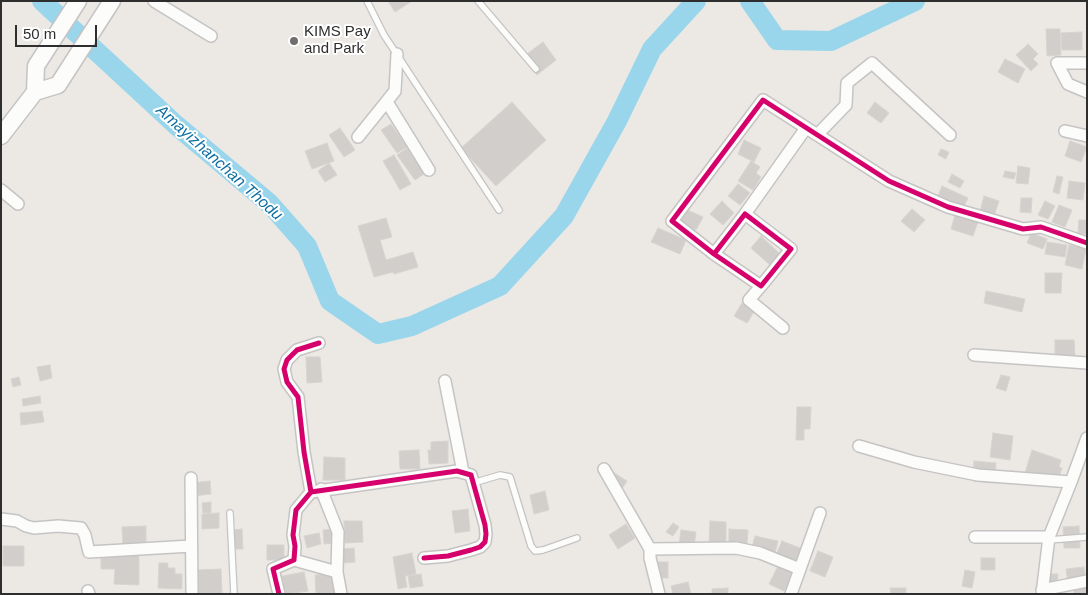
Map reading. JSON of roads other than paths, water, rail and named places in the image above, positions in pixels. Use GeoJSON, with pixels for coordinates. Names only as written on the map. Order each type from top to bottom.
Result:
{"type":"FeatureCollection","features":[{"type":"Feature","properties":{"kind":"main road"},"geometry":{"type":"LineString","coordinates":[[35,92],[36,66],[78,1]]}},
{"type":"Feature","properties":{"kind":"main road"},"geometry":{"type":"LineString","coordinates":[[1,136],[35,92],[58,85],[70,70],[112,1]]}},
{"type":"Feature","properties":{"kind":"street"},"geometry":{"type":"LineString","coordinates":[[154,1],[211,36]]}},
{"type":"Feature","properties":{"kind":"street"},"geometry":{"type":"LineString","coordinates":[[358,136],[396,91],[397,54]]}},
{"type":"Feature","properties":{"kind":"street"},"geometry":{"type":"LineString","coordinates":[[1087,62],[1057,63],[1068,84],[1087,92]]}},
{"type":"Feature","properties":{"kind":"street"},"geometry":{"type":"LineString","coordinates":[[817,135],[846,105],[847,83],[872,63],[950,134]]}},
{"type":"Feature","properties":{"kind":"street"},"geometry":{"type":"LineString","coordinates":[[761,286],[714,254],[672,221],[764,100],[890,181],[948,207],[1023,229],[1041,227],[1087,243]]}},
{"type":"Feature","properties":{"kind":"street"},"geometry":{"type":"LineString","coordinates":[[387,102],[429,170]]}},
{"type":"Feature","properties":{"kind":"street"},"geometry":{"type":"LineString","coordinates":[[714,254],[806,128]]}},
{"type":"Feature","properties":{"kind":"street"},"geometry":{"type":"LineString","coordinates":[[1065,131],[1087,136]]}},
{"type":"Feature","properties":{"kind":"street"},"geometry":{"type":"LineString","coordinates":[[1,190],[18,204]]}},
{"type":"Feature","properties":{"kind":"street"},"geometry":{"type":"LineString","coordinates":[[745,214],[791,249],[749,300],[782,328]]}},
{"type":"Feature","properties":{"kind":"street"},"geometry":{"type":"LineString","coordinates":[[319,343],[297,350],[286,360],[284,368],[287,382],[298,397],[304,452],[316,491],[338,532],[337,572],[341,594]]}},
{"type":"Feature","properties":{"kind":"street"},"geometry":{"type":"LineString","coordinates":[[974,355],[1087,363]]}},
{"type":"Feature","properties":{"kind":"street"},"geometry":{"type":"LineString","coordinates":[[445,381],[463,472]]}},
{"type":"Feature","properties":{"kind":"street"},"geometry":{"type":"LineString","coordinates":[[1087,438],[1082,469],[1071,482],[1049,538],[1042,592],[1087,581]]}},
{"type":"Feature","properties":{"kind":"street"},"geometry":{"type":"LineString","coordinates":[[859,446],[914,462],[978,475],[1071,482]]}},
{"type":"Feature","properties":{"kind":"street"},"geometry":{"type":"LineString","coordinates":[[604,469],[650,549],[650,558],[659,594]]}},
{"type":"Feature","properties":{"kind":"street"},"geometry":{"type":"LineString","coordinates":[[294,560],[295,546],[293,535],[296,510],[316,491],[457,471],[471,475],[485,525],[485,542],[480,547],[471,550],[448,556],[424,558]]}},
{"type":"Feature","properties":{"kind":"street"},"geometry":{"type":"LineString","coordinates":[[191,478],[192,594]]}},
{"type":"Feature","properties":{"kind":"street"},"geometry":{"type":"LineString","coordinates":[[791,594],[820,513]]}},
{"type":"Feature","properties":{"kind":"street"},"geometry":{"type":"LineString","coordinates":[[1,519],[17,521],[34,528],[58,526],[81,528],[85,535],[89,552],[191,546]]}},
{"type":"Feature","properties":{"kind":"street"},"geometry":{"type":"LineString","coordinates":[[975,537],[1049,538]]}},
{"type":"Feature","properties":{"kind":"street"},"geometry":{"type":"LineString","coordinates":[[650,549],[736,548],[760,553],[800,569]]}},
{"type":"Feature","properties":{"kind":"street"},"geometry":{"type":"LineString","coordinates":[[279,594],[273,569],[294,560],[337,572]]}},
{"type":"Feature","properties":{"kind":"lane"},"geometry":{"type":"LineString","coordinates":[[367,1],[384,34],[499,210]]}},
{"type":"Feature","properties":{"kind":"lane"},"geometry":{"type":"LineString","coordinates":[[478,1],[536,69]]}},
{"type":"Feature","properties":{"kind":"lane"},"geometry":{"type":"LineString","coordinates":[[473,483],[500,474],[510,476],[531,546],[535,551],[577,538]]}},
{"type":"Feature","properties":{"kind":"lane"},"geometry":{"type":"LineString","coordinates":[[230,514],[234,594]]}},
{"type":"Feature","properties":{"kind":"lane"},"geometry":{"type":"LineString","coordinates":[[1049,538],[1087,538]]}},
{"type":"Feature","properties":{"kind":"waterway","name":"Amayizhanchan Thodu"},"geometry":{"type":"LineString","coordinates":[[42,1],[176,125],[270,204],[307,246],[330,301],[378,334],[412,326],[500,286],[564,216],[617,121],[652,49],[696,1]]}},
{"type":"Feature","properties":{"kind":"waterway","name":"Amayizhanchan Thodu"},"geometry":{"type":"LineString","coordinates":[[750,1],[777,40],[831,41],[915,1]]}},
{"type":"Feature","properties":{"kind":"place","name":"KIMS Pay and Park"},"geometry":{"type":"Point","coordinates":[294,41]}}]}
